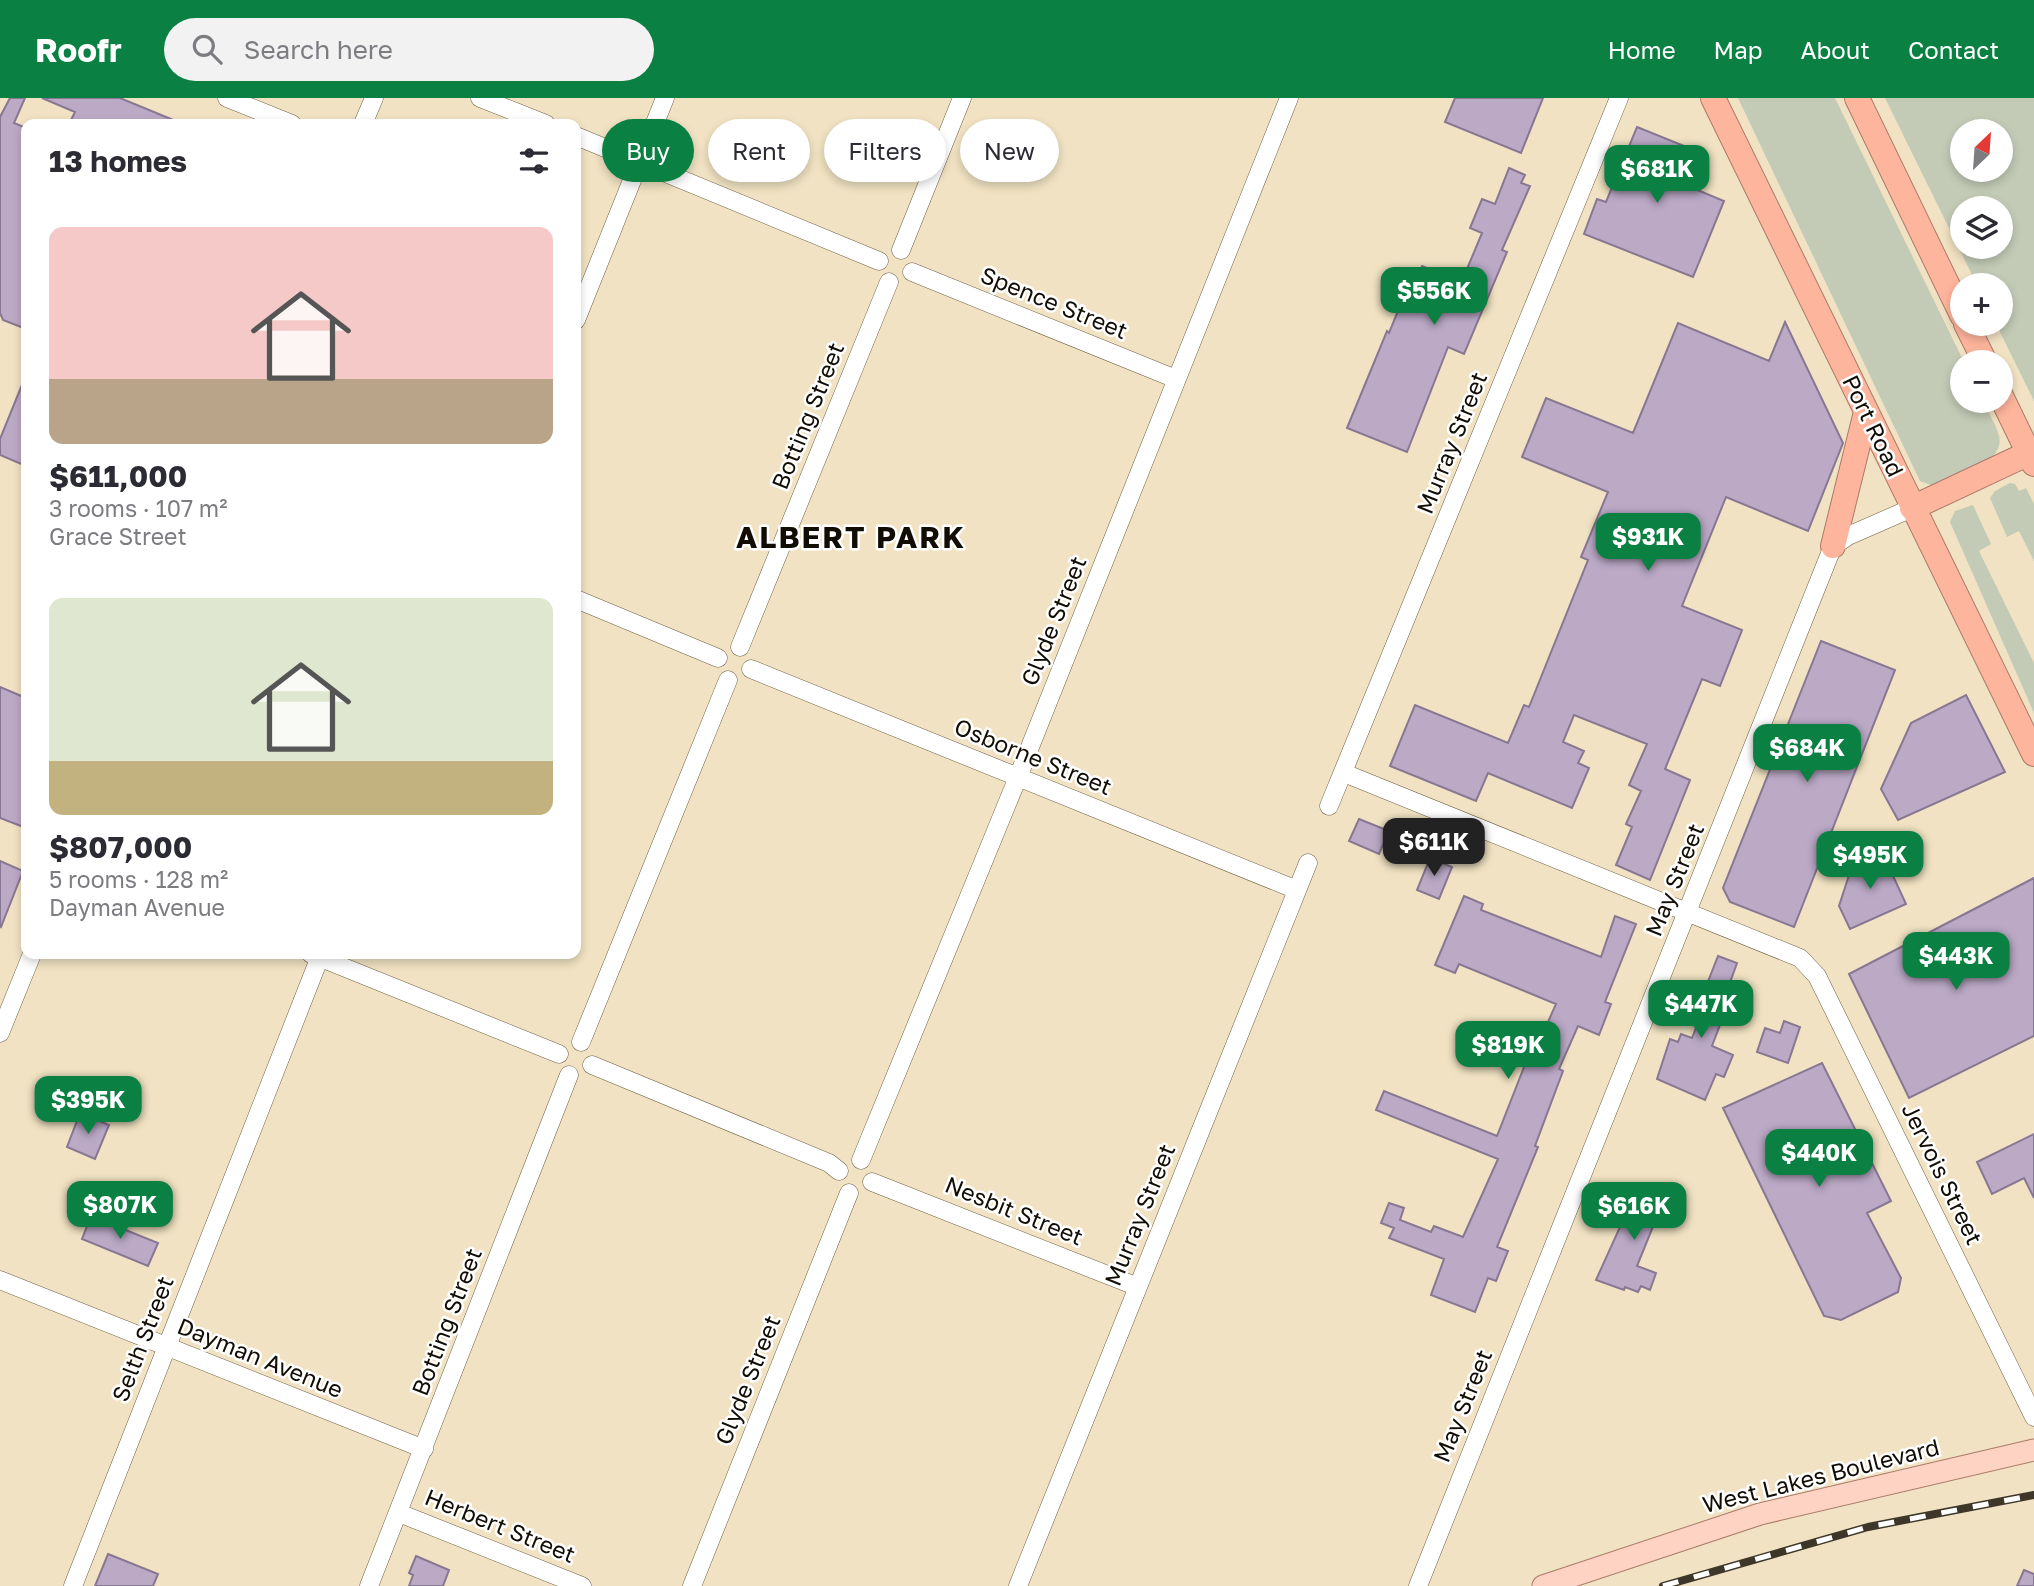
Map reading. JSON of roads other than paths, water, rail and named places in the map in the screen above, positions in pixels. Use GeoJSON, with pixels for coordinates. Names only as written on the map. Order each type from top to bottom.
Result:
{"type":"FeatureCollection","features":[{"type":"Feature","properties":{"kind":"highway","name":"Port Road"},"geometry":{"type":"LineString","coordinates":[[1713,98],[2034,754]]}},
{"type":"Feature","properties":{"kind":"highway"},"geometry":{"type":"LineString","coordinates":[[1857,98],[1950,290]]}},
{"type":"Feature","properties":{"kind":"highway"},"geometry":{"type":"LineString","coordinates":[[1833,546],[1866,412]]}},
{"type":"Feature","properties":{"kind":"highway"},"geometry":{"type":"LineString","coordinates":[[1912,508],[2032,456],[2010,413]]}},
{"type":"Feature","properties":{"kind":"main road","name":"West Lakes Boulevard"},"geometry":{"type":"LineString","coordinates":[[1543,1586],[1760,1514],[2034,1450]]}},
{"type":"Feature","properties":{"kind":"street"},"geometry":{"type":"LineString","coordinates":[[228,98],[280,119]]}},
{"type":"Feature","properties":{"kind":"street"},"geometry":{"type":"LineString","coordinates":[[365,119],[374,98]]}},
{"type":"Feature","properties":{"kind":"street"},"geometry":{"type":"LineString","coordinates":[[480,98],[533,119]]}},
{"type":"Feature","properties":{"kind":"street"},"geometry":{"type":"LineString","coordinates":[[657,119],[665,98]]}},
{"type":"Feature","properties":{"kind":"street"},"geometry":{"type":"LineString","coordinates":[[901,250],[962,98]]}},
{"type":"Feature","properties":{"kind":"street","name":"Glyde Street"},"geometry":{"type":"LineString","coordinates":[[861,1160],[1018,778],[1289,98]]}},
{"type":"Feature","properties":{"kind":"street","name":"Murray Street"},"geometry":{"type":"LineString","coordinates":[[1329,806],[1614,100]]}},
{"type":"Feature","properties":{"kind":"street"},"geometry":{"type":"LineString","coordinates":[[581,138],[602,147]]}},
{"type":"Feature","properties":{"kind":"street"},"geometry":{"type":"LineString","coordinates":[[581,308],[632,182]]}},
{"type":"Feature","properties":{"kind":"street"},"geometry":{"type":"LineString","coordinates":[[688,182],[879,261]]}},
{"type":"Feature","properties":{"kind":"street"},"geometry":{"type":"LineString","coordinates":[[901,250],[910,256],[912,272],[900,283],[889,282],[881,276],[879,261],[885,252],[901,250]]}},
{"type":"Feature","properties":{"kind":"street","name":"Spence Street"},"geometry":{"type":"LineString","coordinates":[[912,272],[1177,379]]}},
{"type":"Feature","properties":{"kind":"street","name":"Botting Street"},"geometry":{"type":"LineString","coordinates":[[740,647],[889,282]]}},
{"type":"Feature","properties":{"kind":"street"},"geometry":{"type":"LineString","coordinates":[[1833,546],[1848,536],[1912,508]]}},
{"type":"Feature","properties":{"kind":"street","name":"May Street"},"geometry":{"type":"LineString","coordinates":[[1418,1586],[1833,546]]}},
{"type":"Feature","properties":{"kind":"street"},"geometry":{"type":"LineString","coordinates":[[581,601],[718,658]]}},
{"type":"Feature","properties":{"kind":"street"},"geometry":{"type":"LineString","coordinates":[[731,646],[740,647],[752,660],[751,670],[737,681],[728,680],[717,666],[718,658],[731,646]]}},
{"type":"Feature","properties":{"kind":"street","name":"Osborne Street"},"geometry":{"type":"LineString","coordinates":[[751,670],[1297,890]]}},
{"type":"Feature","properties":{"kind":"street"},"geometry":{"type":"LineString","coordinates":[[581,1042],[728,680]]}},
{"type":"Feature","properties":{"kind":"street"},"geometry":{"type":"LineString","coordinates":[[1344,773],[1688,913]]}},
{"type":"Feature","properties":{"kind":"street","name":"Murray Street"},"geometry":{"type":"LineString","coordinates":[[1018,1586],[1308,863]]}},
{"type":"Feature","properties":{"kind":"street","name":"Jervois Street"},"geometry":{"type":"LineString","coordinates":[[1688,913],[1800,958],[1817,975],[2034,1417]]}},
{"type":"Feature","properties":{"kind":"street"},"geometry":{"type":"LineString","coordinates":[[0,1033],[30,959]]}},
{"type":"Feature","properties":{"kind":"street","name":"Selth Street"},"geometry":{"type":"LineString","coordinates":[[72,1586],[315,959]]}},
{"type":"Feature","properties":{"kind":"street"},"geometry":{"type":"LineString","coordinates":[[327,959],[559,1054]]}},
{"type":"Feature","properties":{"kind":"street"},"geometry":{"type":"LineString","coordinates":[[571,1042],[581,1042],[590,1049],[592,1065],[580,1076],[569,1075],[559,1063],[559,1054],[571,1042]]}},
{"type":"Feature","properties":{"kind":"street"},"geometry":{"type":"LineString","coordinates":[[592,1065],[829,1163],[839,1171],[841,1186],[849,1192],[866,1191],[873,1182],[870,1166],[861,1160],[846,1162],[839,1171]]}},
{"type":"Feature","properties":{"kind":"street","name":"Botting Street"},"geometry":{"type":"LineString","coordinates":[[369,1586],[569,1075]]}},
{"type":"Feature","properties":{"kind":"street","name":"Nesbit Street"},"geometry":{"type":"LineString","coordinates":[[873,1182],[1138,1287]]}},
{"type":"Feature","properties":{"kind":"street","name":"Glyde Street"},"geometry":{"type":"LineString","coordinates":[[692,1586],[849,1192]]}},
{"type":"Feature","properties":{"kind":"street","name":"Dayman Avenue"},"geometry":{"type":"LineString","coordinates":[[0,1280],[424,1449]]}},
{"type":"Feature","properties":{"kind":"street","name":"Herbert Street"},"geometry":{"type":"LineString","coordinates":[[399,1513],[582,1586]]}},
{"type":"Feature","properties":{"kind":"railway"},"geometry":{"type":"LineString","coordinates":[[1663,1586],[1868,1527],[2034,1495]]}},
{"type":"Feature","properties":{"kind":"district","name":"ALBERT PARK"},"geometry":{"type":"Point","coordinates":[851,538]}}]}
